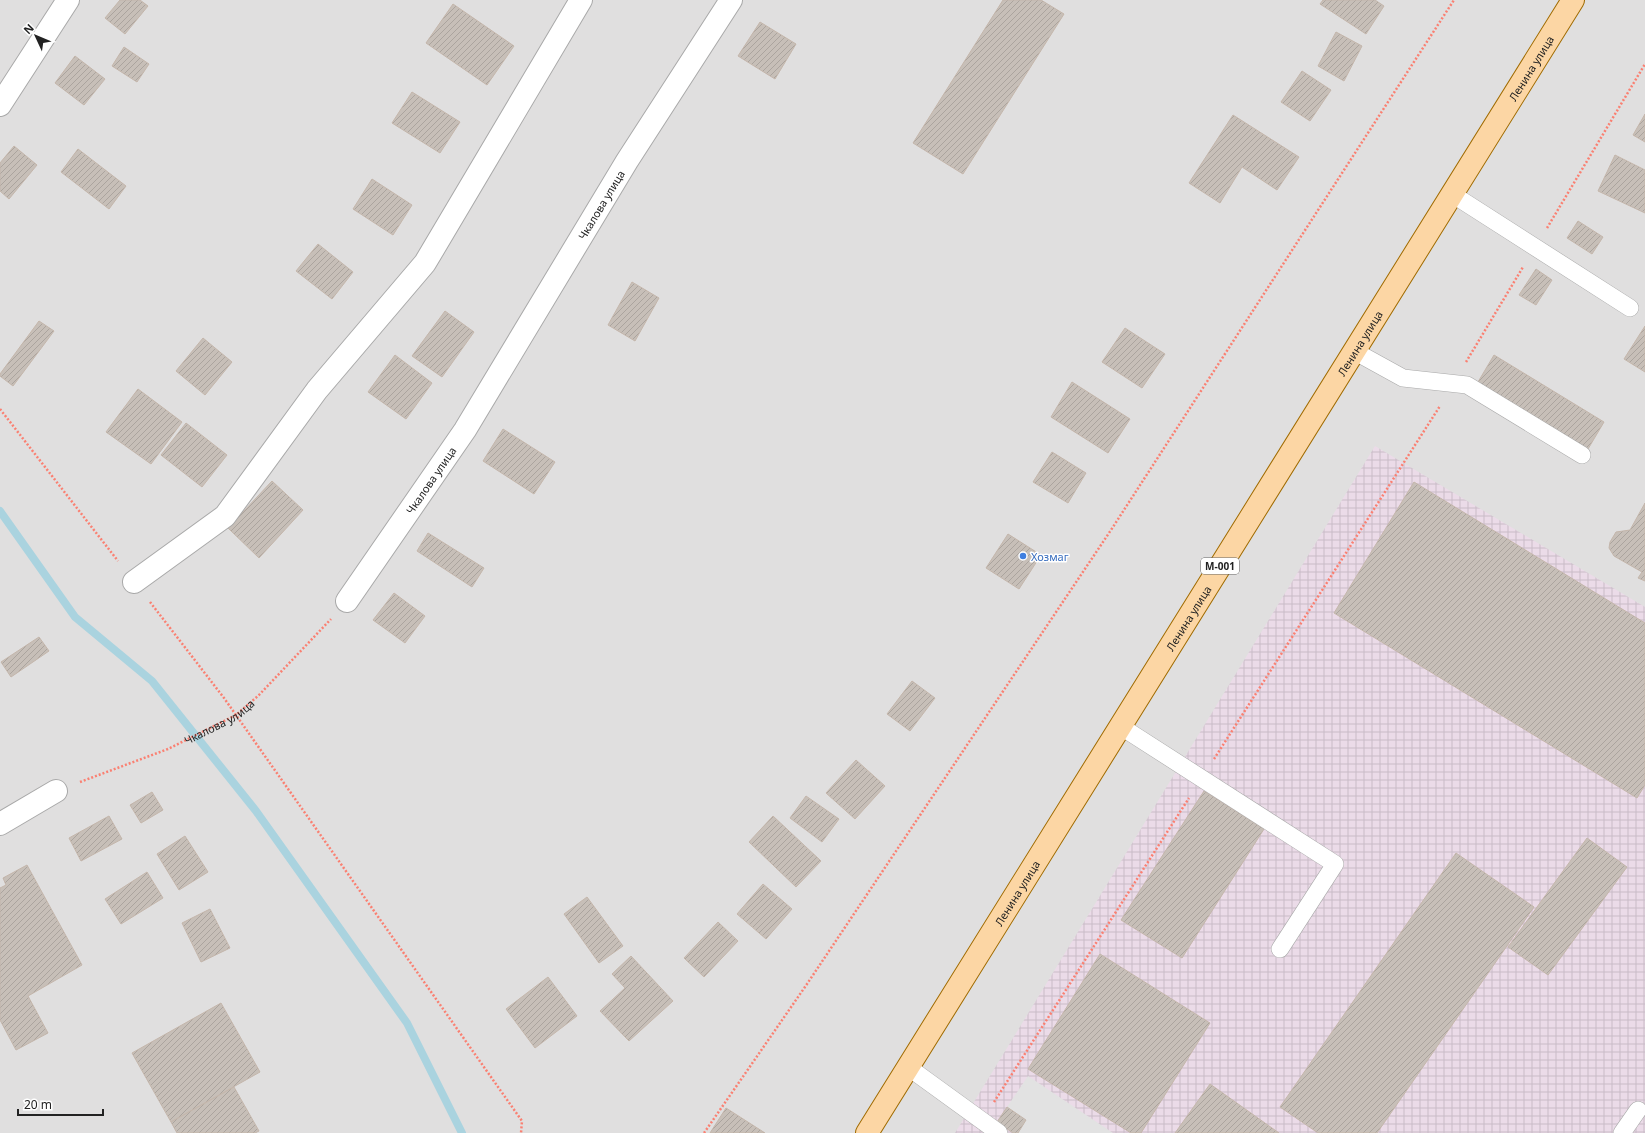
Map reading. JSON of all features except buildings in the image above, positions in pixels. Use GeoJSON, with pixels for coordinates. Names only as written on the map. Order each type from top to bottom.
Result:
{"type":"FeatureCollection","features":[{"type":"Feature","properties":{"kind":"main road","name":"Ленина улица"},"geometry":{"type":"LineString","coordinates":[[867,1133],[1573,0]]}},
{"type":"Feature","properties":{"kind":"street"},"geometry":{"type":"LineString","coordinates":[[0,105],[68,0]]}},
{"type":"Feature","properties":{"kind":"street"},"geometry":{"type":"LineString","coordinates":[[134,582],[225,516],[317,390],[425,263],[581,0]]}},
{"type":"Feature","properties":{"kind":"street","name":"Чкалова улица"},"geometry":{"type":"LineString","coordinates":[[348,601],[465,430],[627,161],[731,0]]}},
{"type":"Feature","properties":{"kind":"street"},"geometry":{"type":"LineString","coordinates":[[0,824],[56,791]]}},
{"type":"Feature","properties":{"kind":"lane"},"geometry":{"type":"LineString","coordinates":[[1452,194],[1630,308]]}},
{"type":"Feature","properties":{"kind":"lane"},"geometry":{"type":"LineString","coordinates":[[1354,351],[1404,378],[1467,385],[1582,455]]}},
{"type":"Feature","properties":{"kind":"lane"},"geometry":{"type":"LineString","coordinates":[[1120,726],[1335,864],[1280,948]]}},
{"type":"Feature","properties":{"kind":"lane"},"geometry":{"type":"LineString","coordinates":[[908,1066],[999,1133]]}},
{"type":"Feature","properties":{"kind":"lane"},"geometry":{"type":"LineString","coordinates":[[1622,1133],[1638,1110]]}},
{"type":"Feature","properties":{"kind":"path"},"geometry":{"type":"LineString","coordinates":[[704,1133],[807,984],[1111,530],[1454,0]]}},
{"type":"Feature","properties":{"kind":"path"},"geometry":{"type":"LineString","coordinates":[[983,1120],[1454,384],[1645,64]]}},
{"type":"Feature","properties":{"kind":"path"},"geometry":{"type":"LineString","coordinates":[[0,409],[236,715],[522,1121],[521,1133]]}},
{"type":"Feature","properties":{"kind":"path","name":"Чкалова улица"},"geometry":{"type":"LineString","coordinates":[[56,791],[168,749],[236,715],[259,695],[348,601]]}},
{"type":"Feature","properties":{"kind":"shaded area"},"geometry":{"type":"Polygon","coordinates":[[[0,0],[1645,0],[1645,1133],[0,1133],[0,0]]]}},
{"type":"Feature","properties":{"kind":"shaded area"},"geometry":{"type":"Polygon","coordinates":[[[1375,446],[1645,607],[1645,1133],[955,1133],[1375,446]]]}},
{"type":"Feature","properties":{"kind":"shaded area"},"geometry":{"type":"Polygon","coordinates":[[[1028,1076],[1113,1133],[1018,1133],[1026,1120],[1007,1107],[1028,1076]]]}},
{"type":"Feature","properties":{"kind":"waterway"},"geometry":{"type":"LineString","coordinates":[[0,511],[75,617],[152,681],[256,811],[407,1023],[462,1133]]}},
{"type":"Feature","properties":{"kind":"place","name":"Хозмаг"},"geometry":{"type":"Point","coordinates":[1023,556]}}]}
